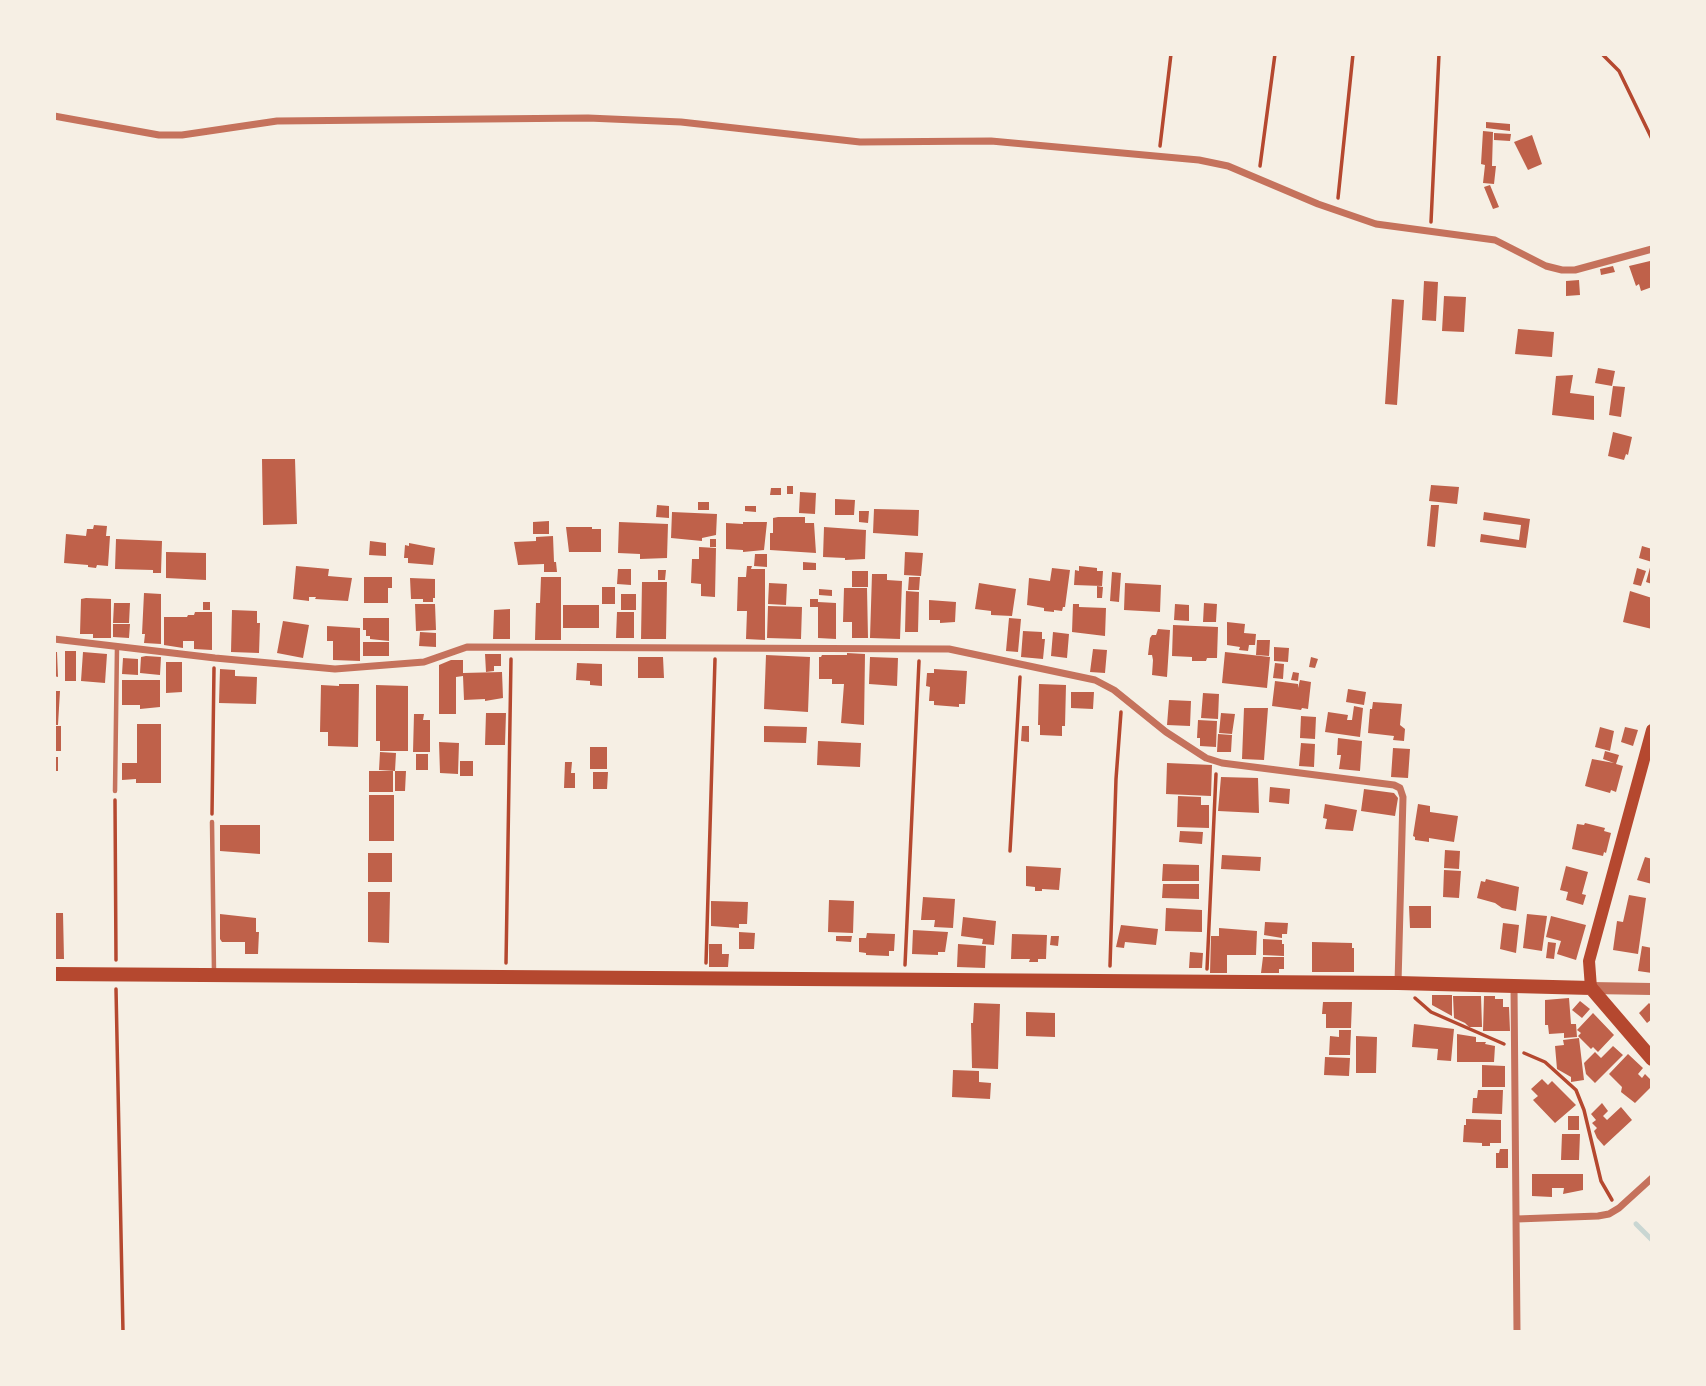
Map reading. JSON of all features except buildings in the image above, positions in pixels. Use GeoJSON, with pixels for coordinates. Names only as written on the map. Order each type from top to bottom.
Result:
{"type":"FeatureCollection","features":[{"type":"Feature","properties":{"kind":"main road"},"geometry":{"type":"LineString","coordinates":[[1652,730],[1589,961],[1591,988],[1652,1059]]}},
{"type":"Feature","properties":{"kind":"main road"},"geometry":{"type":"LineString","coordinates":[[54,974],[1398,983],[1591,988]]}},
{"type":"Feature","properties":{"kind":"street"},"geometry":{"type":"LineString","coordinates":[[54,116],[159,135],[182,135],[277,121],[588,118],[681,122],[860,142],[991,141],[1199,160],[1228,166],[1376,224],[1495,240],[1546,267],[1562,270],[1575,270],[1652,249]]}},
{"type":"Feature","properties":{"kind":"street"},"geometry":{"type":"LineString","coordinates":[[54,639],[215,659],[335,669],[424,662],[467,647],[949,649],[1095,680],[1121,695],[1184,745],[1216,761],[1400,788],[1403,797],[1398,983]]}},
{"type":"Feature","properties":{"kind":"street"},"geometry":{"type":"LineString","coordinates":[[1514,985],[1517,1332]]}},
{"type":"Feature","properties":{"kind":"street"},"geometry":{"type":"LineString","coordinates":[[1591,988],[1652,989]]}},
{"type":"Feature","properties":{"kind":"street"},"geometry":{"type":"LineString","coordinates":[[1517,1219],[1609,1214],[1628,1201],[1652,1178]]}},
{"type":"Feature","properties":{"kind":"lane"},"geometry":{"type":"LineString","coordinates":[[115,791],[117,648]]}},
{"type":"Feature","properties":{"kind":"lane"},"geometry":{"type":"LineString","coordinates":[[212,822],[214,974]]}},
{"type":"Feature","properties":{"kind":"path"},"geometry":{"type":"LineString","coordinates":[[1158,157],[1171,54]]}},
{"type":"Feature","properties":{"kind":"path"},"geometry":{"type":"LineString","coordinates":[[1259,179],[1275,54]]}},
{"type":"Feature","properties":{"kind":"path"},"geometry":{"type":"LineString","coordinates":[[1337,210],[1353,54]]}},
{"type":"Feature","properties":{"kind":"path"},"geometry":{"type":"LineString","coordinates":[[1430,231],[1439,54]]}},
{"type":"Feature","properties":{"kind":"path"},"geometry":{"type":"LineString","coordinates":[[1602,54],[1619,71],[1652,139]]}},
{"type":"Feature","properties":{"kind":"path"},"geometry":{"type":"LineString","coordinates":[[506,976],[511,647]]}},
{"type":"Feature","properties":{"kind":"path"},"geometry":{"type":"LineString","coordinates":[[706,979],[715,647]]}},
{"type":"Feature","properties":{"kind":"path"},"geometry":{"type":"LineString","coordinates":[[905,981],[920,649]]}},
{"type":"Feature","properties":{"kind":"path"},"geometry":{"type":"LineString","coordinates":[[212,822],[215,659]]}},
{"type":"Feature","properties":{"kind":"path"},"geometry":{"type":"LineString","coordinates":[[1010,851],[1021,664]]}},
{"type":"Feature","properties":{"kind":"path"},"geometry":{"type":"LineString","coordinates":[[1109,982],[1121,695]]}},
{"type":"Feature","properties":{"kind":"path"},"geometry":{"type":"LineString","coordinates":[[1207,983],[1216,761]]}},
{"type":"Feature","properties":{"kind":"path"},"geometry":{"type":"LineString","coordinates":[[115,791],[123,1332]]}},
{"type":"Feature","properties":{"kind":"waterway"},"geometry":{"type":"LineString","coordinates":[[1636,1224],[1652,1240]]}}]}
